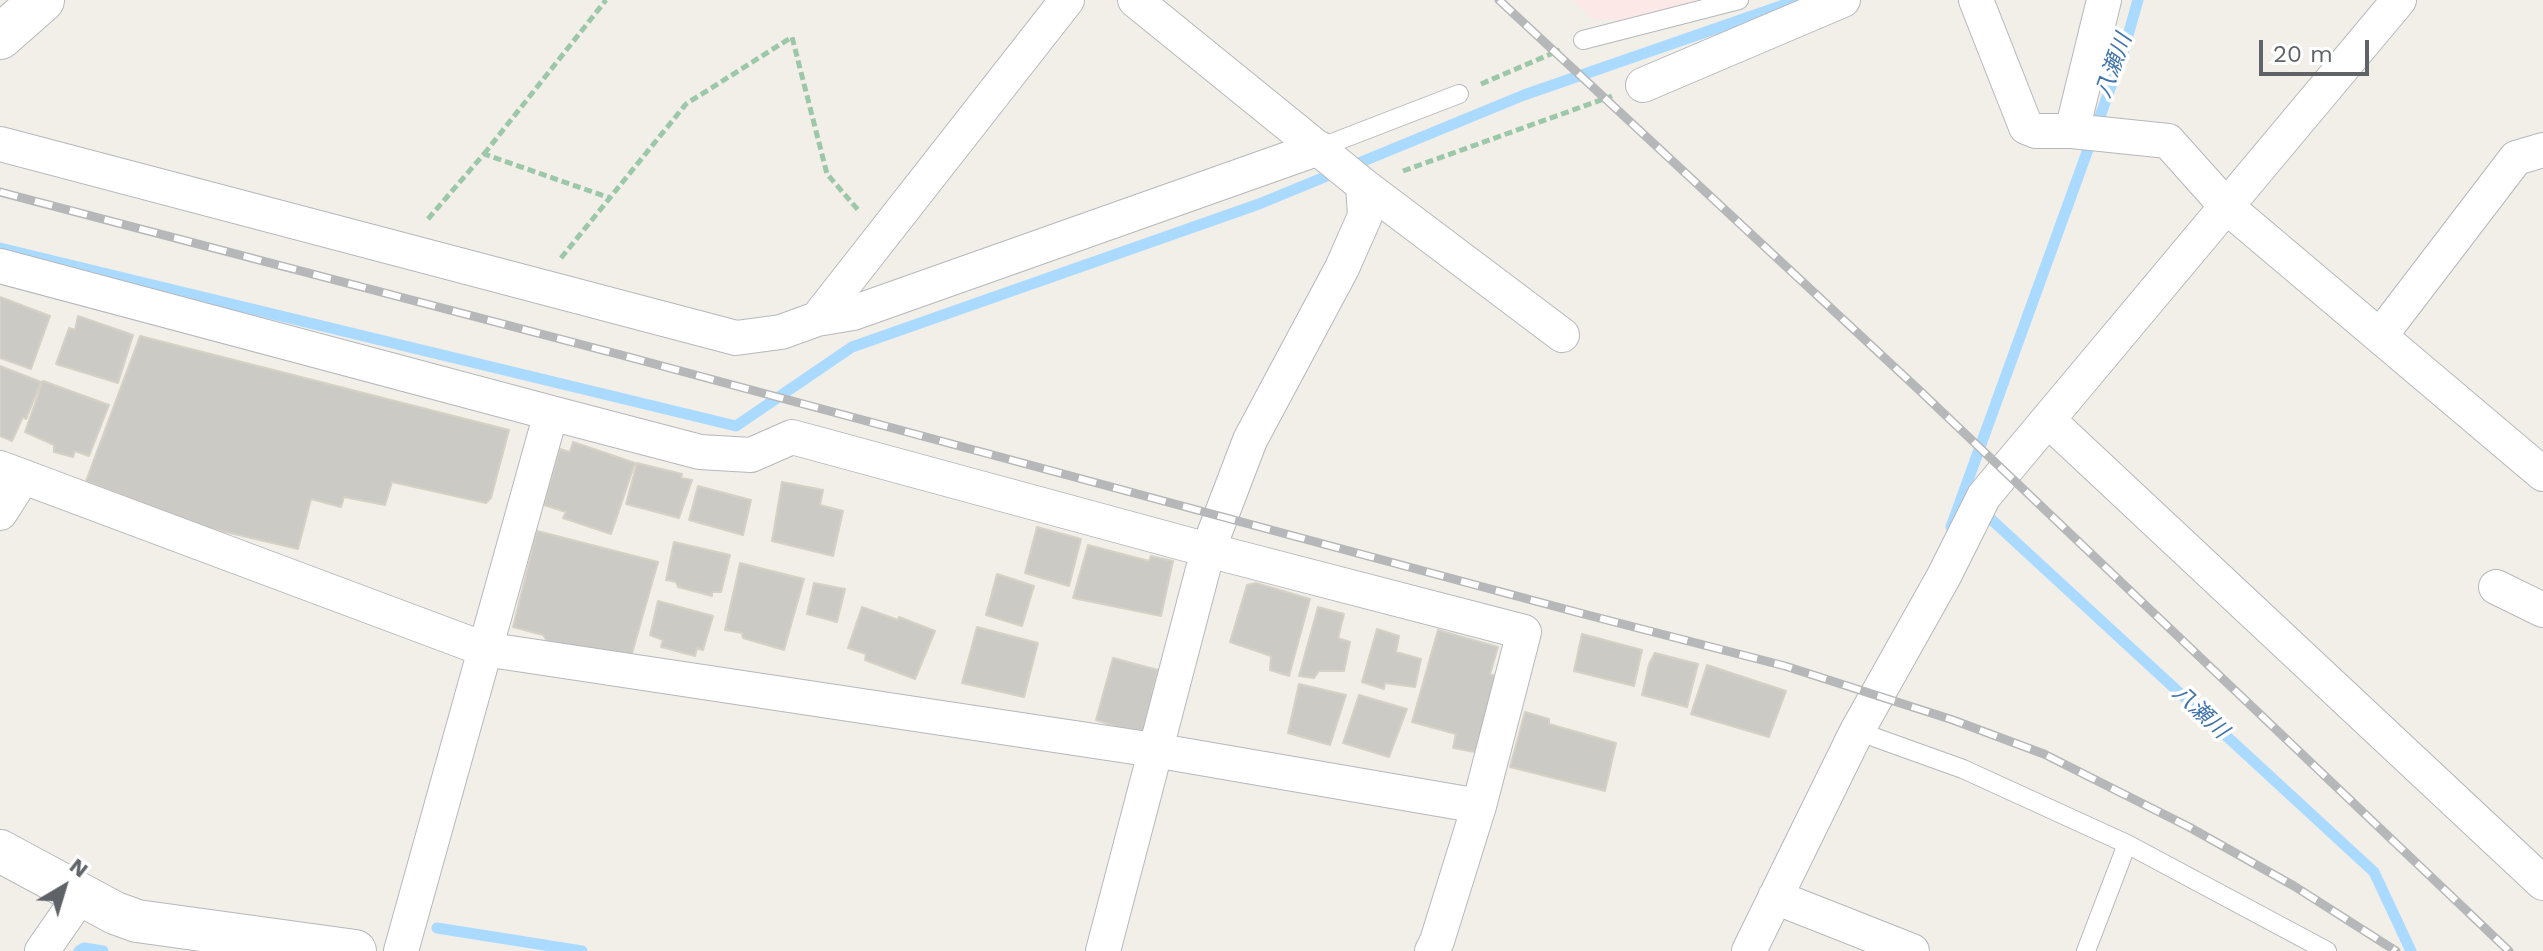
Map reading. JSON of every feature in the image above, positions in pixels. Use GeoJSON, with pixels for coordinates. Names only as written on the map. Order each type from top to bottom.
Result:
{"type":"FeatureCollection","features":[{"type":"Feature","properties":{"kind":"main road"},"geometry":{"type":"LineString","coordinates":[[0,37],[42,0]]}},
{"type":"Feature","properties":{"kind":"street"},"geometry":{"type":"LineString","coordinates":[[817,319],[1067,0]]}},
{"type":"Feature","properties":{"kind":"street"},"geometry":{"type":"LineString","coordinates":[[1135,0],[1361,184],[1562,335]]}},
{"type":"Feature","properties":{"kind":"street"},"geometry":{"type":"LineString","coordinates":[[1643,85],[1843,0]]}},
{"type":"Feature","properties":{"kind":"street"},"geometry":{"type":"LineString","coordinates":[[1976,0],[2026,127],[2036,131],[2072,131],[2178,153],[2227,207],[2540,466]]}},
{"type":"Feature","properties":{"kind":"street"},"geometry":{"type":"LineString","coordinates":[[2072,131],[2104,0]]}},
{"type":"Feature","properties":{"kind":"street"},"geometry":{"type":"LineString","coordinates":[[1749,951],[1775,897],[1868,735],[1984,496],[2399,0]]}},
{"type":"Feature","properties":{"kind":"street"},"geometry":{"type":"LineString","coordinates":[[0,144],[736,338],[781,332],[817,319],[853,313],[1321,150]]}},
{"type":"Feature","properties":{"kind":"street"},"geometry":{"type":"LineString","coordinates":[[2380,336],[2516,158],[2543,150]]}},
{"type":"Feature","properties":{"kind":"street"},"geometry":{"type":"LineString","coordinates":[[1103,951],[1208,550],[1250,440],[1342,268],[1365,216],[1361,184]]}},
{"type":"Feature","properties":{"kind":"street"},"geometry":{"type":"LineString","coordinates":[[0,266],[700,452],[751,455],[792,437],[1524,632],[1479,806],[1432,951]]}},
{"type":"Feature","properties":{"kind":"street"},"geometry":{"type":"LineString","coordinates":[[401,951],[551,413]]}},
{"type":"Feature","properties":{"kind":"street"},"geometry":{"type":"LineString","coordinates":[[2048,420],[2543,883]]}},
{"type":"Feature","properties":{"kind":"street"},"geometry":{"type":"LineString","coordinates":[[0,513],[11,472],[484,649],[1154,750],[1479,806]]}},
{"type":"Feature","properties":{"kind":"street"},"geometry":{"type":"LineString","coordinates":[[2496,587],[2543,610]]}},
{"type":"Feature","properties":{"kind":"street"},"geometry":{"type":"LineString","coordinates":[[0,851],[115,913],[137,921],[355,951]]}},
{"type":"Feature","properties":{"kind":"street"},"geometry":{"type":"LineString","coordinates":[[42,951],[81,895]]}},
{"type":"Feature","properties":{"kind":"street"},"geometry":{"type":"LineString","coordinates":[[1775,897],[1912,951]]}},
{"type":"Feature","properties":{"kind":"lane"},"geometry":{"type":"LineString","coordinates":[[1583,40],[1739,0]]}},
{"type":"Feature","properties":{"kind":"lane"},"geometry":{"type":"LineString","coordinates":[[1321,150],[1459,94]]}},
{"type":"Feature","properties":{"kind":"lane"},"geometry":{"type":"LineString","coordinates":[[1868,735],[1963,769],[2127,844],[2327,951]]}},
{"type":"Feature","properties":{"kind":"lane"},"geometry":{"type":"LineString","coordinates":[[2086,951],[2127,844]]}},
{"type":"Feature","properties":{"kind":"path"},"geometry":{"type":"LineString","coordinates":[[403,249],[484,154],[606,0]]}},
{"type":"Feature","properties":{"kind":"path"},"geometry":{"type":"LineString","coordinates":[[539,285],[686,104],[792,37],[827,174],[881,235]]}},
{"type":"Feature","properties":{"kind":"path"},"geometry":{"type":"LineString","coordinates":[[1459,94],[1583,40]]}},
{"type":"Feature","properties":{"kind":"path"},"geometry":{"type":"LineString","coordinates":[[1361,184],[1643,85]]}},
{"type":"Feature","properties":{"kind":"path"},"geometry":{"type":"LineString","coordinates":[[484,154],[610,198]]}},
{"type":"Feature","properties":{"kind":"shaded area"},"geometry":{"type":"Polygon","coordinates":[[[1573,0],[1721,0],[1658,23],[1593,19],[1573,0]]]}},
{"type":"Feature","properties":{"kind":"building"},"geometry":{"type":"Polygon","coordinates":[[[0,297],[50,316],[31,369],[0,358],[0,297]]]}},
{"type":"Feature","properties":{"kind":"building"},"geometry":{"type":"Polygon","coordinates":[[[78,316],[133,335],[118,383],[56,364],[69,328],[75,330],[78,316]]]}},
{"type":"Feature","properties":{"kind":"building"},"geometry":{"type":"Polygon","coordinates":[[[140,336],[509,430],[491,498],[486,503],[392,482],[385,505],[344,497],[341,507],[311,499],[298,549],[196,525],[86,481],[140,336]]]}},
{"type":"Feature","properties":{"kind":"building"},"geometry":{"type":"Polygon","coordinates":[[[0,366],[41,382],[26,419],[23,417],[12,441],[0,436],[0,366]]]}},
{"type":"Feature","properties":{"kind":"building"},"geometry":{"type":"Polygon","coordinates":[[[43,381],[109,405],[89,456],[75,451],[73,457],[54,452],[54,445],[25,432],[43,381]]]}},
{"type":"Feature","properties":{"kind":"building"},"geometry":{"type":"Polygon","coordinates":[[[573,442],[635,463],[611,534],[563,518],[566,512],[544,505],[560,449],[570,452],[573,442]]]}},
{"type":"Feature","properties":{"kind":"building"},"geometry":{"type":"Polygon","coordinates":[[[637,463],[682,474],[681,478],[692,480],[679,518],[626,504],[637,463]]]}},
{"type":"Feature","properties":{"kind":"building"},"geometry":{"type":"Polygon","coordinates":[[[782,482],[823,490],[820,505],[843,511],[833,556],[772,541],[782,482]]]}},
{"type":"Feature","properties":{"kind":"building"},"geometry":{"type":"Polygon","coordinates":[[[698,486],[751,500],[743,535],[689,520],[698,486]]]}},
{"type":"Feature","properties":{"kind":"building"},"geometry":{"type":"Polygon","coordinates":[[[1037,527],[1081,539],[1069,586],[1025,573],[1037,527]]]}},
{"type":"Feature","properties":{"kind":"building"},"geometry":{"type":"Polygon","coordinates":[[[537,531],[658,562],[631,657],[549,644],[543,635],[513,627],[537,531]]]}},
{"type":"Feature","properties":{"kind":"building"},"geometry":{"type":"Polygon","coordinates":[[[674,542],[730,555],[721,592],[712,592],[712,596],[678,587],[676,582],[666,580],[674,542]]]}},
{"type":"Feature","properties":{"kind":"building"},"geometry":{"type":"Polygon","coordinates":[[[1088,545],[1149,561],[1151,556],[1173,561],[1161,616],[1073,598],[1088,545]]]}},
{"type":"Feature","properties":{"kind":"building"},"geometry":{"type":"Polygon","coordinates":[[[740,563],[804,579],[784,650],[743,638],[742,633],[725,630],[740,563]]]}},
{"type":"Feature","properties":{"kind":"building"},"geometry":{"type":"Polygon","coordinates":[[[997,574],[1034,586],[1022,626],[986,615],[997,574]]]}},
{"type":"Feature","properties":{"kind":"building"},"geometry":{"type":"Polygon","coordinates":[[[814,583],[845,589],[837,622],[807,614],[814,583]]]}},
{"type":"Feature","properties":{"kind":"building"},"geometry":{"type":"Polygon","coordinates":[[[1256,583],[1310,599],[1289,676],[1270,670],[1271,656],[1230,642],[1247,585],[1256,583]]]}},
{"type":"Feature","properties":{"kind":"building"},"geometry":{"type":"Polygon","coordinates":[[[658,601],[713,616],[703,650],[697,648],[695,656],[661,647],[663,640],[650,635],[658,601]]]}},
{"type":"Feature","properties":{"kind":"building"},"geometry":{"type":"Polygon","coordinates":[[[862,607],[935,631],[915,679],[865,660],[866,654],[848,648],[862,607]]]}},
{"type":"Feature","properties":{"kind":"building"},"geometry":{"type":"Polygon","coordinates":[[[1318,607],[1344,614],[1338,638],[1350,642],[1344,671],[1319,671],[1314,678],[1299,676],[1318,607]]]}},
{"type":"Feature","properties":{"kind":"building"},"geometry":{"type":"Polygon","coordinates":[[[977,627],[1038,643],[1024,697],[962,683],[977,627]]]}},
{"type":"Feature","properties":{"kind":"building"},"geometry":{"type":"Polygon","coordinates":[[[1377,629],[1399,636],[1396,652],[1421,659],[1415,687],[1385,683],[1384,689],[1362,682],[1377,629]]]}},
{"type":"Feature","properties":{"kind":"building"},"geometry":{"type":"Polygon","coordinates":[[[1438,630],[1498,647],[1490,674],[1497,677],[1475,752],[1453,748],[1456,734],[1412,722],[1438,630]]]}},
{"type":"Feature","properties":{"kind":"building"},"geometry":{"type":"Polygon","coordinates":[[[1582,634],[1642,650],[1634,686],[1574,671],[1582,634]]]}},
{"type":"Feature","properties":{"kind":"building"},"geometry":{"type":"Polygon","coordinates":[[[1655,653],[1698,664],[1687,707],[1642,695],[1649,664],[1655,653]]]}},
{"type":"Feature","properties":{"kind":"building"},"geometry":{"type":"Polygon","coordinates":[[[1113,658],[1158,670],[1142,735],[1096,720],[1113,658]]]}},
{"type":"Feature","properties":{"kind":"building"},"geometry":{"type":"Polygon","coordinates":[[[1707,665],[1786,691],[1769,737],[1691,714],[1707,665]]]}},
{"type":"Feature","properties":{"kind":"building"},"geometry":{"type":"Polygon","coordinates":[[[1299,684],[1346,695],[1330,745],[1288,733],[1299,684]]]}},
{"type":"Feature","properties":{"kind":"building"},"geometry":{"type":"Polygon","coordinates":[[[1359,695],[1407,709],[1389,757],[1343,743],[1359,695]]]}},
{"type":"Feature","properties":{"kind":"building"},"geometry":{"type":"Polygon","coordinates":[[[1525,712],[1549,719],[1549,724],[1616,743],[1605,791],[1510,767],[1525,712]]]}},
{"type":"Feature","properties":{"kind":"waterway"},"geometry":{"type":"LineString","coordinates":[[0,248],[736,426],[852,347],[1259,204],[1524,95],[1798,0]]}},
{"type":"Feature","properties":{"kind":"waterway","name":"八瀬川"},"geometry":{"type":"LineString","coordinates":[[1951,527],[2123,53],[2138,0]]}},
{"type":"Feature","properties":{"kind":"waterway","name":"八瀬川"},"geometry":{"type":"LineString","coordinates":[[1981,510],[2374,872],[2411,951]]}},
{"type":"Feature","properties":{"kind":"waterway"},"geometry":{"type":"LineString","coordinates":[[437,928],[582,951]]}},
{"type":"Feature","properties":{"kind":"waterway"},"geometry":{"type":"LineString","coordinates":[[79,951],[84,948],[103,951]]}},
{"type":"Feature","properties":{"kind":"railway"},"geometry":{"type":"LineString","coordinates":[[1499,0],[1918,389],[2509,951]]}},
{"type":"Feature","properties":{"kind":"railway"},"geometry":{"type":"LineString","coordinates":[[0,192],[1785,666],[1953,720],[2044,754],[2189,827],[2294,886],[2396,951]]}}]}
